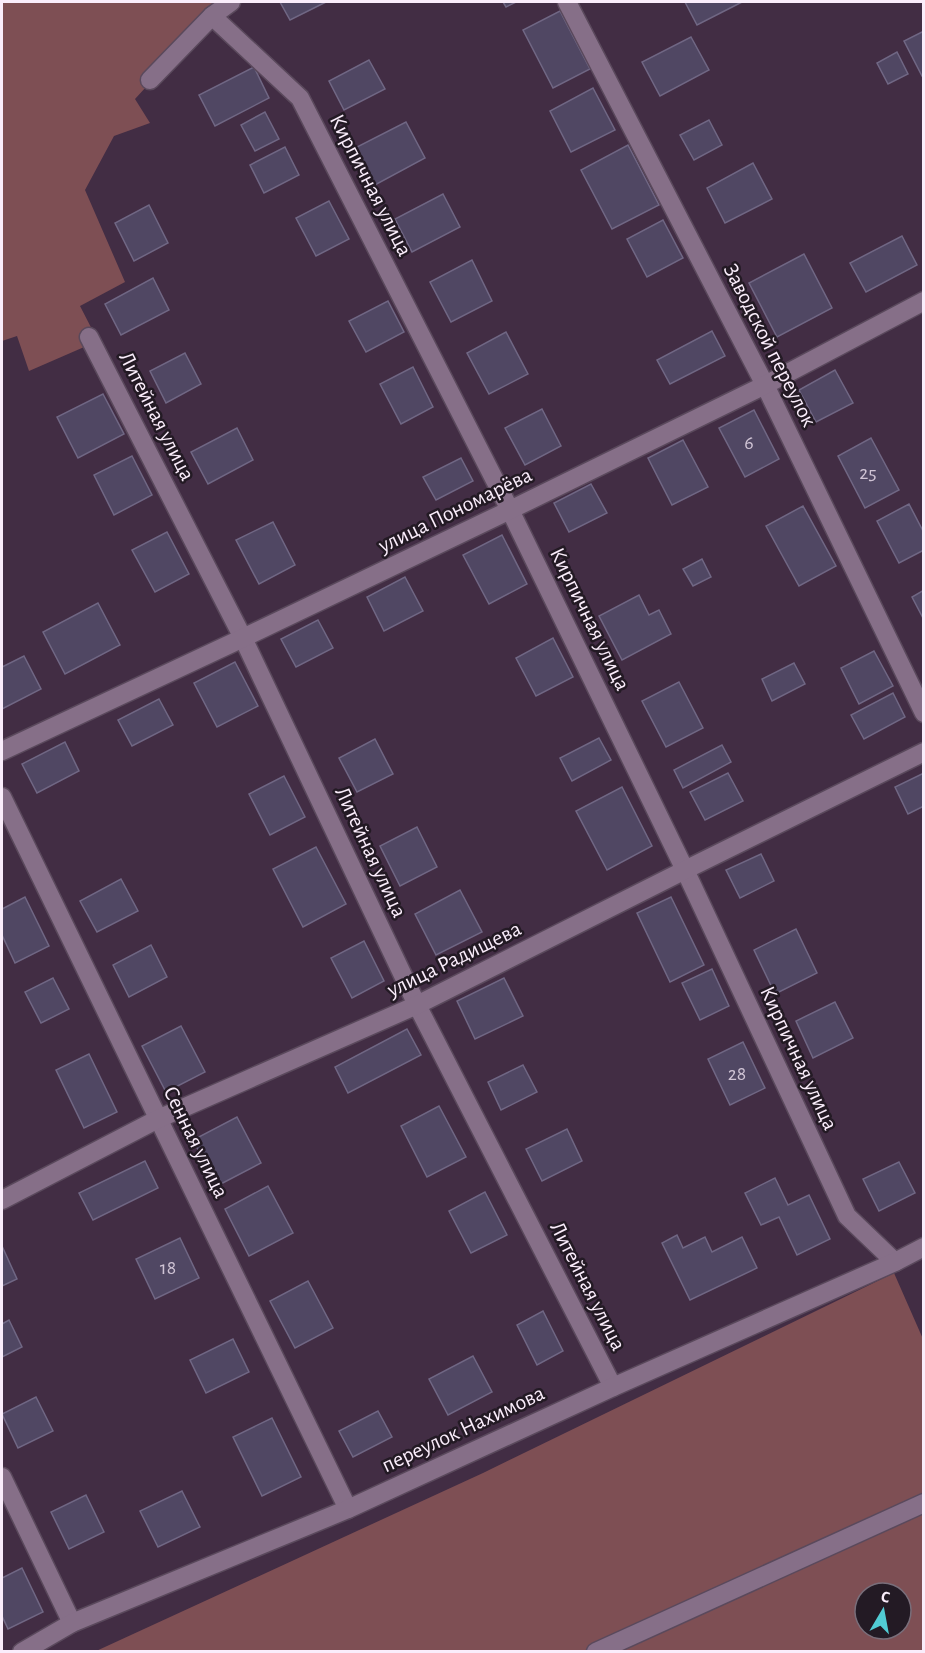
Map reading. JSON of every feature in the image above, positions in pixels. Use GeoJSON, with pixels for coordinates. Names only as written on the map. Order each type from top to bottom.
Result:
{"type":"FeatureCollection","features":[{"type":"Feature","properties":{"kind":"street"},"geometry":{"type":"LineString","coordinates":[[150,80],[212,16],[231,2]]}},
{"type":"Feature","properties":{"kind":"street","name":"Заводской переулок"},"geometry":{"type":"LineString","coordinates":[[567,2],[765,385],[924,713]]}},
{"type":"Feature","properties":{"kind":"street","name":"Кирпичная улица"},"geometry":{"type":"LineString","coordinates":[[212,16],[300,98],[510,510],[685,870],[847,1216],[895,1262]]}},
{"type":"Feature","properties":{"kind":"street","name":"улица Пономарёва"},"geometry":{"type":"LineString","coordinates":[[2,751],[510,510],[765,385],[924,301]]}},
{"type":"Feature","properties":{"kind":"street","name":"Литейная улица"},"geometry":{"type":"LineString","coordinates":[[90,337],[243,638],[417,1005],[613,1387]]}},
{"type":"Feature","properties":{"kind":"street","name":"улица Радищева"},"geometry":{"type":"LineString","coordinates":[[2,1200],[159,1119],[417,1005],[924,752]]}},
{"type":"Feature","properties":{"kind":"street","name":"Сенная улица"},"geometry":{"type":"LineString","coordinates":[[2,797],[348,1509]]}},
{"type":"Feature","properties":{"kind":"street","name":"переулок Нахимова"},"geometry":{"type":"LineString","coordinates":[[22,1652],[72,1623],[348,1509],[924,1247]]}},
{"type":"Feature","properties":{"kind":"street"},"geometry":{"type":"LineString","coordinates":[[2,1477],[72,1623]]}},
{"type":"Feature","properties":{"kind":"street"},"geometry":{"type":"LineString","coordinates":[[596,1652],[924,1503]]}},
{"type":"Feature","properties":{"kind":"shaded area"},"geometry":{"type":"Polygon","coordinates":[[[2,2],[224,2],[135,99],[150,123],[114,136],[85,190],[125,282],[80,306],[98,341],[29,371],[17,336],[2,341],[2,2]]]}},
{"type":"Feature","properties":{"kind":"shaded area"},"geometry":{"type":"Polygon","coordinates":[[[894,1273],[923,1339],[923,1651],[94,1652],[483,1473],[894,1273]]]}},
{"type":"Feature","properties":{"kind":"building"},"geometry":{"type":"Polygon","coordinates":[[[280,2],[326,2],[290,20],[280,2]]]}},
{"type":"Feature","properties":{"kind":"building"},"geometry":{"type":"Polygon","coordinates":[[[503,2],[516,2],[506,7],[503,2]]]}},
{"type":"Feature","properties":{"kind":"building"},"geometry":{"type":"Polygon","coordinates":[[[685,2],[742,2],[697,25],[685,2]]]}},
{"type":"Feature","properties":{"kind":"building"},"geometry":{"type":"Polygon","coordinates":[[[560,11],[590,69],[553,88],[523,30],[560,11]]]}},
{"type":"Feature","properties":{"kind":"building"},"geometry":{"type":"Polygon","coordinates":[[[924,31],[924,75],[922,76],[904,41],[924,31]]]}},
{"type":"Feature","properties":{"kind":"building"},"geometry":{"type":"Polygon","coordinates":[[[691,37],[709,70],[660,96],[642,62],[691,37]]]}},
{"type":"Feature","properties":{"kind":"building"},"geometry":{"type":"Polygon","coordinates":[[[897,52],[908,74],[888,84],[877,63],[897,52]]]}},
{"type":"Feature","properties":{"kind":"building"},"geometry":{"type":"Polygon","coordinates":[[[369,60],[385,89],[344,110],[329,81],[369,60]]]}},
{"type":"Feature","properties":{"kind":"building"},"geometry":{"type":"Polygon","coordinates":[[[254,67],[269,98],[215,126],[199,95],[254,67]]]}},
{"type":"Feature","properties":{"kind":"building"},"geometry":{"type":"Polygon","coordinates":[[[593,88],[615,130],[571,152],[550,111],[593,88]]]}},
{"type":"Feature","properties":{"kind":"building"},"geometry":{"type":"Polygon","coordinates":[[[265,112],[279,139],[255,151],[241,125],[265,112]]]}},
{"type":"Feature","properties":{"kind":"building"},"geometry":{"type":"Polygon","coordinates":[[[709,120],[722,145],[694,160],[680,135],[709,120]]]}},
{"type":"Feature","properties":{"kind":"building"},"geometry":{"type":"Polygon","coordinates":[[[406,122],[425,158],[373,186],[353,149],[406,122]]]}},
{"type":"Feature","properties":{"kind":"building"},"geometry":{"type":"Polygon","coordinates":[[[628,145],[659,205],[612,229],[581,170],[628,145]]]}},
{"type":"Feature","properties":{"kind":"building"},"geometry":{"type":"Polygon","coordinates":[[[285,147],[299,175],[264,193],[250,165],[285,147]]]}},
{"type":"Feature","properties":{"kind":"building"},"geometry":{"type":"Polygon","coordinates":[[[753,163],[772,199],[725,223],[707,188],[753,163]]]}},
{"type":"Feature","properties":{"kind":"building"},"geometry":{"type":"Polygon","coordinates":[[[443,194],[460,227],[412,252],[395,219],[443,194]]]}},
{"type":"Feature","properties":{"kind":"building"},"geometry":{"type":"Polygon","coordinates":[[[329,201],[349,239],[316,256],[296,218],[329,201]]]}},
{"type":"Feature","properties":{"kind":"building"},"geometry":{"type":"Polygon","coordinates":[[[149,205],[168,243],[134,261],[115,223],[149,205]]]}},
{"type":"Feature","properties":{"kind":"building"},"geometry":{"type":"Polygon","coordinates":[[[663,220],[683,258],[647,277],[627,239],[663,220]]]}},
{"type":"Feature","properties":{"kind":"building"},"geometry":{"type":"Polygon","coordinates":[[[902,236],[917,265],[866,292],[850,263],[902,236]]]}},
{"type":"Feature","properties":{"kind":"building"},"geometry":{"type":"Polygon","coordinates":[[[804,254],[832,308],[777,337],[749,283],[804,254]]]}},
{"type":"Feature","properties":{"kind":"building"},"geometry":{"type":"Polygon","coordinates":[[[472,260],[492,301],[451,322],[430,282],[472,260]]]}},
{"type":"Feature","properties":{"kind":"building"},"geometry":{"type":"Polygon","coordinates":[[[153,278],[169,310],[121,335],[105,304],[153,278]]]}},
{"type":"Feature","properties":{"kind":"building"},"geometry":{"type":"Polygon","coordinates":[[[388,301],[404,332],[366,352],[349,321],[388,301]]]}},
{"type":"Feature","properties":{"kind":"building"},"geometry":{"type":"Polygon","coordinates":[[[712,331],[725,356],[670,384],[657,360],[712,331]]]}},
{"type":"Feature","properties":{"kind":"building"},"geometry":{"type":"Polygon","coordinates":[[[506,332],[528,374],[489,394],[467,353],[506,332]]]}},
{"type":"Feature","properties":{"kind":"building"},"geometry":{"type":"Polygon","coordinates":[[[185,353],[201,384],[166,403],[150,371],[185,353]]]}},
{"type":"Feature","properties":{"kind":"building"},"geometry":{"type":"Polygon","coordinates":[[[413,367],[433,407],[401,424],[380,384],[413,367]]]}},
{"type":"Feature","properties":{"kind":"building"},"geometry":{"type":"Polygon","coordinates":[[[835,370],[853,403],[816,422],[799,390],[835,370]]]}},
{"type":"Feature","properties":{"kind":"building"},"geometry":{"type":"Polygon","coordinates":[[[103,394],[124,434],[78,458],[57,417],[103,394]]]}},
{"type":"Feature","properties":{"kind":"building"},"geometry":{"type":"Polygon","coordinates":[[[542,409],[561,446],[525,465],[505,428],[542,409]]]}},
{"type":"Feature","properties":{"kind":"building"},"geometry":{"type":"Polygon","coordinates":[[[754,410],[779,459],[745,477],[719,428],[754,410]]]}},
{"type":"Feature","properties":{"kind":"building"},"geometry":{"type":"Polygon","coordinates":[[[237,428],[253,460],[208,484],[191,452],[237,428]]]}},
{"type":"Feature","properties":{"kind":"building"},"geometry":{"type":"Polygon","coordinates":[[[871,438],[899,490],[865,508],[838,456],[871,438]]]}},
{"type":"Feature","properties":{"kind":"building"},"geometry":{"type":"Polygon","coordinates":[[[683,440],[708,487],[672,505],[648,458],[683,440]]]}},
{"type":"Feature","properties":{"kind":"building"},"geometry":{"type":"Polygon","coordinates":[[[132,456],[152,495],[114,515],[94,475],[132,456]]]}},
{"type":"Feature","properties":{"kind":"building"},"geometry":{"type":"Polygon","coordinates":[[[461,458],[473,481],[436,500],[423,477],[461,458]]]}},
{"type":"Feature","properties":{"kind":"building"},"geometry":{"type":"Polygon","coordinates":[[[591,484],[607,513],[569,532],[554,503],[591,484]]]}},
{"type":"Feature","properties":{"kind":"building"},"geometry":{"type":"Polygon","coordinates":[[[909,504],[924,533],[924,550],[899,563],[877,521],[909,504]]]}},
{"type":"Feature","properties":{"kind":"building"},"geometry":{"type":"Polygon","coordinates":[[[803,506],[836,566],[799,586],[766,526],[803,506]]]}},
{"type":"Feature","properties":{"kind":"building"},"geometry":{"type":"Polygon","coordinates":[[[273,522],[295,565],[259,584],[236,540],[273,522]]]}},
{"type":"Feature","properties":{"kind":"building"},"geometry":{"type":"Polygon","coordinates":[[[167,532],[189,574],[155,592],[132,550],[167,532]]]}},
{"type":"Feature","properties":{"kind":"building"},"geometry":{"type":"Polygon","coordinates":[[[502,535],[527,584],[489,604],[463,555],[502,535]]]}},
{"type":"Feature","properties":{"kind":"building"},"geometry":{"type":"Polygon","coordinates":[[[702,559],[711,577],[693,586],[683,569],[702,559]]]}},
{"type":"Feature","properties":{"kind":"building"},"geometry":{"type":"Polygon","coordinates":[[[405,577],[423,611],[384,631],[367,597],[405,577]]]}},
{"type":"Feature","properties":{"kind":"building"},"geometry":{"type":"Polygon","coordinates":[[[924,590],[924,620],[912,597],[924,590]]]}},
{"type":"Feature","properties":{"kind":"building"},"geometry":{"type":"Polygon","coordinates":[[[639,595],[649,615],[659,610],[671,634],[622,660],[599,616],[639,595]]]}},
{"type":"Feature","properties":{"kind":"building"},"geometry":{"type":"Polygon","coordinates":[[[98,603],[120,645],[65,674],[43,632],[98,603]]]}},
{"type":"Feature","properties":{"kind":"building"},"geometry":{"type":"Polygon","coordinates":[[[318,620],[333,648],[296,667],[281,639],[318,620]]]}},
{"type":"Feature","properties":{"kind":"building"},"geometry":{"type":"Polygon","coordinates":[[[553,638],[573,677],[536,696],[516,658],[553,638]]]}},
{"type":"Feature","properties":{"kind":"building"},"geometry":{"type":"Polygon","coordinates":[[[874,651],[893,686],[859,704],[841,668],[874,651]]]}},
{"type":"Feature","properties":{"kind":"building"},"geometry":{"type":"Polygon","coordinates":[[[24,656],[41,689],[2,709],[2,667],[24,656]]]}},
{"type":"Feature","properties":{"kind":"building"},"geometry":{"type":"Polygon","coordinates":[[[235,662],[258,706],[217,727],[194,683],[235,662]]]}},
{"type":"Feature","properties":{"kind":"building"},"geometry":{"type":"Polygon","coordinates":[[[794,663],[805,684],[772,701],[762,679],[794,663]]]}},
{"type":"Feature","properties":{"kind":"building"},"geometry":{"type":"Polygon","coordinates":[[[679,682],[703,728],[666,747],[642,701],[679,682]]]}},
{"type":"Feature","properties":{"kind":"building"},"geometry":{"type":"Polygon","coordinates":[[[893,693],[905,717],[864,739],[851,715],[893,693]]]}},
{"type":"Feature","properties":{"kind":"building"},"geometry":{"type":"Polygon","coordinates":[[[159,699],[173,725],[132,746],[118,720],[159,699]]]}},
{"type":"Feature","properties":{"kind":"building"},"geometry":{"type":"Polygon","coordinates":[[[599,738],[611,760],[572,781],[560,758],[599,738]]]}},
{"type":"Feature","properties":{"kind":"building"},"geometry":{"type":"Polygon","coordinates":[[[375,739],[393,774],[357,792],[339,758],[375,739]]]}},
{"type":"Feature","properties":{"kind":"building"},"geometry":{"type":"Polygon","coordinates":[[[65,742],[79,771],[37,793],[22,764],[65,742]]]}},
{"type":"Feature","properties":{"kind":"building"},"geometry":{"type":"Polygon","coordinates":[[[722,745],[731,762],[683,788],[674,770],[722,745]]]}},
{"type":"Feature","properties":{"kind":"building"},"geometry":{"type":"Polygon","coordinates":[[[728,773],[743,801],[705,820],[690,792],[728,773]]]}},
{"type":"Feature","properties":{"kind":"building"},"geometry":{"type":"Polygon","coordinates":[[[924,773],[924,806],[908,814],[895,787],[924,773]]]}},
{"type":"Feature","properties":{"kind":"building"},"geometry":{"type":"Polygon","coordinates":[[[284,776],[305,817],[270,835],[249,794],[284,776]]]}},
{"type":"Feature","properties":{"kind":"building"},"geometry":{"type":"Polygon","coordinates":[[[622,787],[652,846],[607,870],[576,811],[622,787]]]}},
{"type":"Feature","properties":{"kind":"building"},"geometry":{"type":"Polygon","coordinates":[[[417,827],[437,867],[400,886],[380,846],[417,827]]]}},
{"type":"Feature","properties":{"kind":"building"},"geometry":{"type":"Polygon","coordinates":[[[316,847],[346,904],[303,927],[273,869],[316,847]]]}},
{"type":"Feature","properties":{"kind":"building"},"geometry":{"type":"Polygon","coordinates":[[[761,854],[774,881],[740,898],[726,870],[761,854]]]}},
{"type":"Feature","properties":{"kind":"building"},"geometry":{"type":"Polygon","coordinates":[[[121,879],[138,911],[97,932],[80,901],[121,879]]]}},
{"type":"Feature","properties":{"kind":"building"},"geometry":{"type":"Polygon","coordinates":[[[460,890],[482,932],[436,955],[415,914],[460,890]]]}},
{"type":"Feature","properties":{"kind":"building"},"geometry":{"type":"Polygon","coordinates":[[[25,897],[49,946],[15,963],[2,935],[2,909],[25,897]]]}},
{"type":"Feature","properties":{"kind":"building"},"geometry":{"type":"Polygon","coordinates":[[[671,897],[704,965],[670,982],[637,913],[671,897]]]}},
{"type":"Feature","properties":{"kind":"building"},"geometry":{"type":"Polygon","coordinates":[[[796,929],[817,973],[775,994],[754,950],[796,929]]]}},
{"type":"Feature","properties":{"kind":"building"},"geometry":{"type":"Polygon","coordinates":[[[364,941],[384,981],[352,998],[331,958],[364,941]]]}},
{"type":"Feature","properties":{"kind":"building"},"geometry":{"type":"Polygon","coordinates":[[[151,945],[167,977],[129,997],[113,965],[151,945]]]}},
{"type":"Feature","properties":{"kind":"building"},"geometry":{"type":"Polygon","coordinates":[[[712,969],[729,1006],[700,1020],[682,983],[712,969]]]}},
{"type":"Feature","properties":{"kind":"building"},"geometry":{"type":"Polygon","coordinates":[[[53,978],[69,1009],[41,1023],[25,992],[53,978]]]}},
{"type":"Feature","properties":{"kind":"building"},"geometry":{"type":"Polygon","coordinates":[[[504,978],[523,1016],[475,1039],[457,1001],[504,978]]]}},
{"type":"Feature","properties":{"kind":"building"},"geometry":{"type":"Polygon","coordinates":[[[835,1002],[853,1038],[813,1058],[796,1021],[835,1002]]]}},
{"type":"Feature","properties":{"kind":"building"},"geometry":{"type":"Polygon","coordinates":[[[181,1026],[205,1072],[166,1092],[142,1046],[181,1026]]]}},
{"type":"Feature","properties":{"kind":"building"},"geometry":{"type":"Polygon","coordinates":[[[407,1029],[421,1055],[348,1093],[335,1067],[407,1029]]]}},
{"type":"Feature","properties":{"kind":"building"},"geometry":{"type":"Polygon","coordinates":[[[743,1042],[765,1088],[730,1105],[708,1059],[743,1042]]]}},
{"type":"Feature","properties":{"kind":"building"},"geometry":{"type":"Polygon","coordinates":[[[89,1054],[117,1112],[84,1128],[56,1070],[89,1054]]]}},
{"type":"Feature","properties":{"kind":"building"},"geometry":{"type":"Polygon","coordinates":[[[523,1065],[537,1092],[501,1110],[488,1082],[523,1065]]]}},
{"type":"Feature","properties":{"kind":"building"},"geometry":{"type":"Polygon","coordinates":[[[439,1106],[466,1157],[427,1177],[401,1126],[439,1106]]]}},
{"type":"Feature","properties":{"kind":"building"},"geometry":{"type":"Polygon","coordinates":[[[237,1117],[261,1163],[217,1186],[193,1140],[237,1117]]]}},
{"type":"Feature","properties":{"kind":"building"},"geometry":{"type":"Polygon","coordinates":[[[567,1129],[582,1161],[542,1181],[526,1149],[567,1129]]]}},
{"type":"Feature","properties":{"kind":"building"},"geometry":{"type":"Polygon","coordinates":[[[145,1161],[158,1188],[93,1220],[79,1193],[145,1161]]]}},
{"type":"Feature","properties":{"kind":"building"},"geometry":{"type":"Polygon","coordinates":[[[899,1162],[915,1193],[879,1211],[863,1179],[899,1162]]]}},
{"type":"Feature","properties":{"kind":"building"},"geometry":{"type":"Polygon","coordinates":[[[775,1178],[788,1205],[809,1195],[830,1239],[797,1255],[779,1217],[761,1225],[745,1193],[775,1178]]]}},
{"type":"Feature","properties":{"kind":"building"},"geometry":{"type":"Polygon","coordinates":[[[268,1186],[293,1233],[249,1256],[225,1209],[268,1186]]]}},
{"type":"Feature","properties":{"kind":"building"},"geometry":{"type":"Polygon","coordinates":[[[485,1192],[507,1235],[471,1253],[449,1211],[485,1192]]]}},
{"type":"Feature","properties":{"kind":"building"},"geometry":{"type":"Polygon","coordinates":[[[677,1235],[683,1248],[705,1237],[712,1252],[742,1237],[757,1268],[690,1300],[662,1243],[677,1235]]]}},
{"type":"Feature","properties":{"kind":"building"},"geometry":{"type":"Polygon","coordinates":[[[180,1238],[199,1278],[155,1299],[136,1259],[180,1238]]]}},
{"type":"Feature","properties":{"kind":"building"},"geometry":{"type":"Polygon","coordinates":[[[2,1246],[17,1279],[2,1286],[2,1246]]]}},
{"type":"Feature","properties":{"kind":"building"},"geometry":{"type":"Polygon","coordinates":[[[308,1281],[333,1328],[295,1348],[270,1301],[308,1281]]]}},
{"type":"Feature","properties":{"kind":"building"},"geometry":{"type":"Polygon","coordinates":[[[543,1311],[563,1351],[537,1365],[517,1325],[543,1311]]]}},
{"type":"Feature","properties":{"kind":"building"},"geometry":{"type":"Polygon","coordinates":[[[9,1320],[22,1347],[2,1357],[2,1324],[9,1320]]]}},
{"type":"Feature","properties":{"kind":"building"},"geometry":{"type":"Polygon","coordinates":[[[233,1339],[249,1372],[206,1393],[190,1360],[233,1339]]]}},
{"type":"Feature","properties":{"kind":"building"},"geometry":{"type":"Polygon","coordinates":[[[473,1356],[492,1392],[448,1415],[429,1379],[473,1356]]]}},
{"type":"Feature","properties":{"kind":"building"},"geometry":{"type":"Polygon","coordinates":[[[36,1397],[53,1431],[18,1448],[2,1414],[36,1397]]]}},
{"type":"Feature","properties":{"kind":"building"},"geometry":{"type":"Polygon","coordinates":[[[378,1411],[392,1437],[353,1457],[339,1431],[378,1411]]]}},
{"type":"Feature","properties":{"kind":"building"},"geometry":{"type":"Polygon","coordinates":[[[272,1418],[301,1477],[262,1496],[233,1437],[272,1418]]]}},
{"type":"Feature","properties":{"kind":"building"},"geometry":{"type":"Polygon","coordinates":[[[182,1491],[200,1527],[158,1547],[140,1511],[182,1491]]]}},
{"type":"Feature","properties":{"kind":"building"},"geometry":{"type":"Polygon","coordinates":[[[86,1495],[104,1532],[69,1549],[51,1512],[86,1495]]]}},
{"type":"Feature","properties":{"kind":"building"},"geometry":{"type":"Polygon","coordinates":[[[22,1568],[43,1612],[8,1629],[2,1616],[2,1578],[22,1568]]]}}]}
